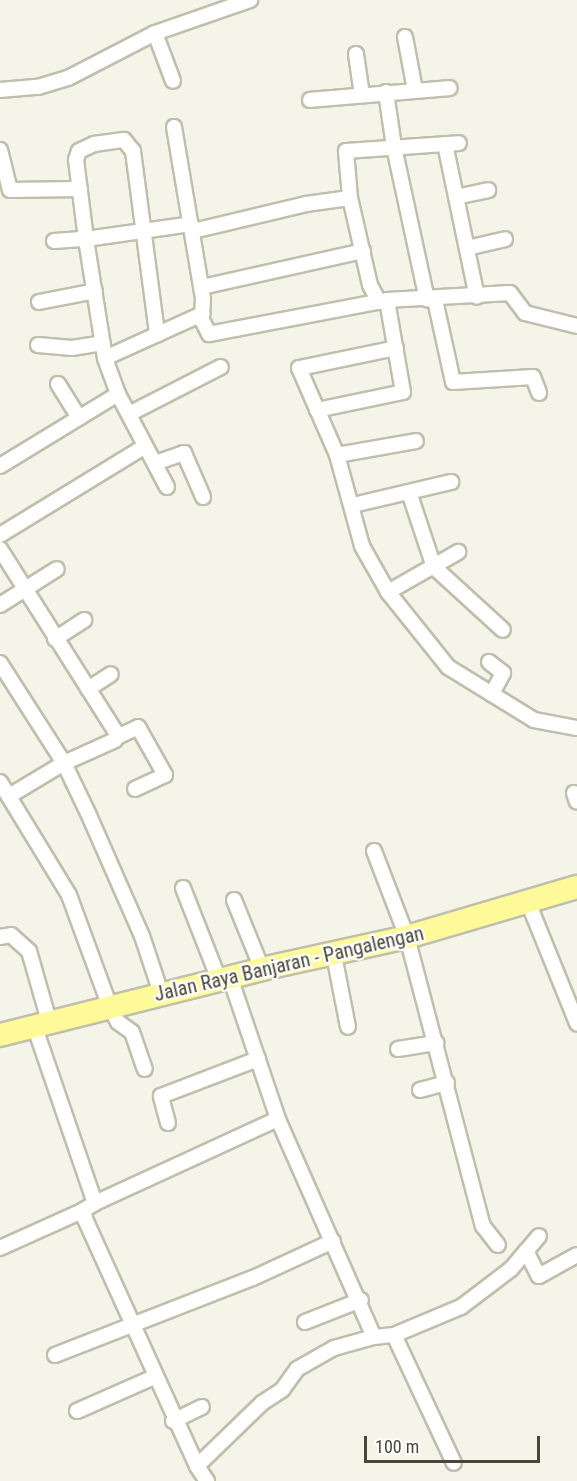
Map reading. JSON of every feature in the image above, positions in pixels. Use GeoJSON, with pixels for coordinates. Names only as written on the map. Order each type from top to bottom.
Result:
{"type":"FeatureCollection","features":[{"type":"Feature","properties":{"kind":"main road","name":"Jalan Raya Banjaran - Pangalengan"},"geometry":{"type":"LineString","coordinates":[[0,1035],[161,993],[407,937],[577,887]]}},
{"type":"Feature","properties":{"kind":"street"},"geometry":{"type":"LineString","coordinates":[[0,90],[38,87],[68,78],[154,33],[250,0]]}},
{"type":"Feature","properties":{"kind":"street"},"geometry":{"type":"LineString","coordinates":[[154,33],[173,81]]}},
{"type":"Feature","properties":{"kind":"street"},"geometry":{"type":"LineString","coordinates":[[405,37],[415,90]]}},
{"type":"Feature","properties":{"kind":"street"},"geometry":{"type":"LineString","coordinates":[[356,54],[362,95]]}},
{"type":"Feature","properties":{"kind":"street"},"geometry":{"type":"LineString","coordinates":[[310,100],[449,88]]}},
{"type":"Feature","properties":{"kind":"street"},"geometry":{"type":"LineString","coordinates":[[386,92],[394,147],[453,382],[533,377],[539,393]]}},
{"type":"Feature","properties":{"kind":"street"},"geometry":{"type":"LineString","coordinates":[[174,127],[202,287],[202,314],[206,329],[217,335],[383,301],[477,297],[510,292],[525,313],[577,326]]}},
{"type":"Feature","properties":{"kind":"street"},"geometry":{"type":"LineString","coordinates":[[157,334],[133,151],[124,140],[94,144],[79,151],[80,189],[104,351],[118,394],[167,488]]}},
{"type":"Feature","properties":{"kind":"street"},"geometry":{"type":"LineString","coordinates":[[316,410],[403,392],[396,348],[383,301],[370,285],[350,198],[346,151],[452,143],[456,197],[477,297]]}},
{"type":"Feature","properties":{"kind":"street"},"geometry":{"type":"LineString","coordinates":[[0,150],[10,190],[80,189]]}},
{"type":"Feature","properties":{"kind":"street"},"geometry":{"type":"LineString","coordinates":[[456,197],[488,190]]}},
{"type":"Feature","properties":{"kind":"street"},"geometry":{"type":"LineString","coordinates":[[54,241],[192,228],[306,204],[350,198]]}},
{"type":"Feature","properties":{"kind":"street"},"geometry":{"type":"LineString","coordinates":[[467,248],[505,239]]}},
{"type":"Feature","properties":{"kind":"street"},"geometry":{"type":"LineString","coordinates":[[202,287],[363,251]]}},
{"type":"Feature","properties":{"kind":"street"},"geometry":{"type":"LineString","coordinates":[[39,302],[95,291]]}},
{"type":"Feature","properties":{"kind":"street"},"geometry":{"type":"LineString","coordinates":[[38,345],[104,351],[157,334],[202,314]]}},
{"type":"Feature","properties":{"kind":"street"},"geometry":{"type":"LineString","coordinates":[[396,348],[301,366],[298,370],[337,455],[353,505],[359,538],[388,592],[448,667],[534,720],[577,728]]}},
{"type":"Feature","properties":{"kind":"street"},"geometry":{"type":"LineString","coordinates":[[129,414],[220,367]]}},
{"type":"Feature","properties":{"kind":"street"},"geometry":{"type":"LineString","coordinates":[[58,384],[79,418]]}},
{"type":"Feature","properties":{"kind":"street"},"geometry":{"type":"LineString","coordinates":[[2,462],[118,394]]}},
{"type":"Feature","properties":{"kind":"street"},"geometry":{"type":"LineString","coordinates":[[337,455],[416,441]]}},
{"type":"Feature","properties":{"kind":"street"},"geometry":{"type":"LineString","coordinates":[[0,535],[145,446]]}},
{"type":"Feature","properties":{"kind":"street"},"geometry":{"type":"LineString","coordinates":[[155,463],[184,453],[203,497]]}},
{"type":"Feature","properties":{"kind":"street"},"geometry":{"type":"LineString","coordinates":[[353,505],[451,482]]}},
{"type":"Feature","properties":{"kind":"street"},"geometry":{"type":"LineString","coordinates":[[409,492],[434,567],[503,630]]}},
{"type":"Feature","properties":{"kind":"street"},"geometry":{"type":"LineString","coordinates":[[0,549],[117,737]]}},
{"type":"Feature","properties":{"kind":"street"},"geometry":{"type":"LineString","coordinates":[[388,592],[458,552]]}},
{"type":"Feature","properties":{"kind":"street"},"geometry":{"type":"LineString","coordinates":[[0,605],[57,569]]}},
{"type":"Feature","properties":{"kind":"street"},"geometry":{"type":"LineString","coordinates":[[55,639],[84,620]]}},
{"type":"Feature","properties":{"kind":"street"},"geometry":{"type":"LineString","coordinates":[[489,662],[503,673],[492,694]]}},
{"type":"Feature","properties":{"kind":"street"},"geometry":{"type":"LineString","coordinates":[[0,663],[64,763],[118,876],[161,993]]}},
{"type":"Feature","properties":{"kind":"street"},"geometry":{"type":"LineString","coordinates":[[87,689],[111,675]]}},
{"type":"Feature","properties":{"kind":"street"},"geometry":{"type":"LineString","coordinates":[[9,796],[64,763],[138,727],[165,775],[135,789]]}},
{"type":"Feature","properties":{"kind":"street"},"geometry":{"type":"LineString","coordinates":[[0,783],[69,895],[110,1007],[118,1022],[132,1032],[145,1069]]}},
{"type":"Feature","properties":{"kind":"street"},"geometry":{"type":"LineString","coordinates":[[374,851],[407,937],[437,1043],[483,1226],[498,1245]]}},
{"type":"Feature","properties":{"kind":"street"},"geometry":{"type":"LineString","coordinates":[[183,888],[225,979],[258,1059],[278,1119],[361,1300],[374,1337]]}},
{"type":"Feature","properties":{"kind":"street"},"geometry":{"type":"LineString","coordinates":[[234,900],[262,969]]}},
{"type":"Feature","properties":{"kind":"street"},"geometry":{"type":"LineString","coordinates":[[528,902],[577,1023]]}},
{"type":"Feature","properties":{"kind":"street"},"geometry":{"type":"LineString","coordinates":[[0,937],[11,935],[29,951],[42,1023],[89,1207],[131,1325],[173,1420],[207,1481]]}},
{"type":"Feature","properties":{"kind":"street"},"geometry":{"type":"LineString","coordinates":[[334,955],[348,1027]]}},
{"type":"Feature","properties":{"kind":"street"},"geometry":{"type":"LineString","coordinates":[[398,1050],[437,1043]]}},
{"type":"Feature","properties":{"kind":"street"},"geometry":{"type":"LineString","coordinates":[[168,1123],[161,1096],[258,1059]]}},
{"type":"Feature","properties":{"kind":"street"},"geometry":{"type":"LineString","coordinates":[[420,1090],[447,1083]]}},
{"type":"Feature","properties":{"kind":"street"},"geometry":{"type":"LineString","coordinates":[[0,1248],[278,1119]]}},
{"type":"Feature","properties":{"kind":"street"},"geometry":{"type":"LineString","coordinates":[[197,1466],[262,1403],[282,1390],[297,1369],[334,1348],[374,1337],[394,1335],[461,1307],[510,1269],[539,1236]]}},
{"type":"Feature","properties":{"kind":"street"},"geometry":{"type":"LineString","coordinates":[[55,1355],[253,1278],[333,1241]]}},
{"type":"Feature","properties":{"kind":"street"},"geometry":{"type":"LineString","coordinates":[[526,1251],[539,1276],[577,1255]]}},
{"type":"Feature","properties":{"kind":"street"},"geometry":{"type":"LineString","coordinates":[[305,1322],[361,1300]]}},
{"type":"Feature","properties":{"kind":"street"},"geometry":{"type":"LineString","coordinates":[[394,1335],[454,1463]]}},
{"type":"Feature","properties":{"kind":"street"},"geometry":{"type":"LineString","coordinates":[[77,1411],[154,1377]]}},
{"type":"Feature","properties":{"kind":"street"},"geometry":{"type":"LineString","coordinates":[[173,1420],[202,1407]]}}]}
